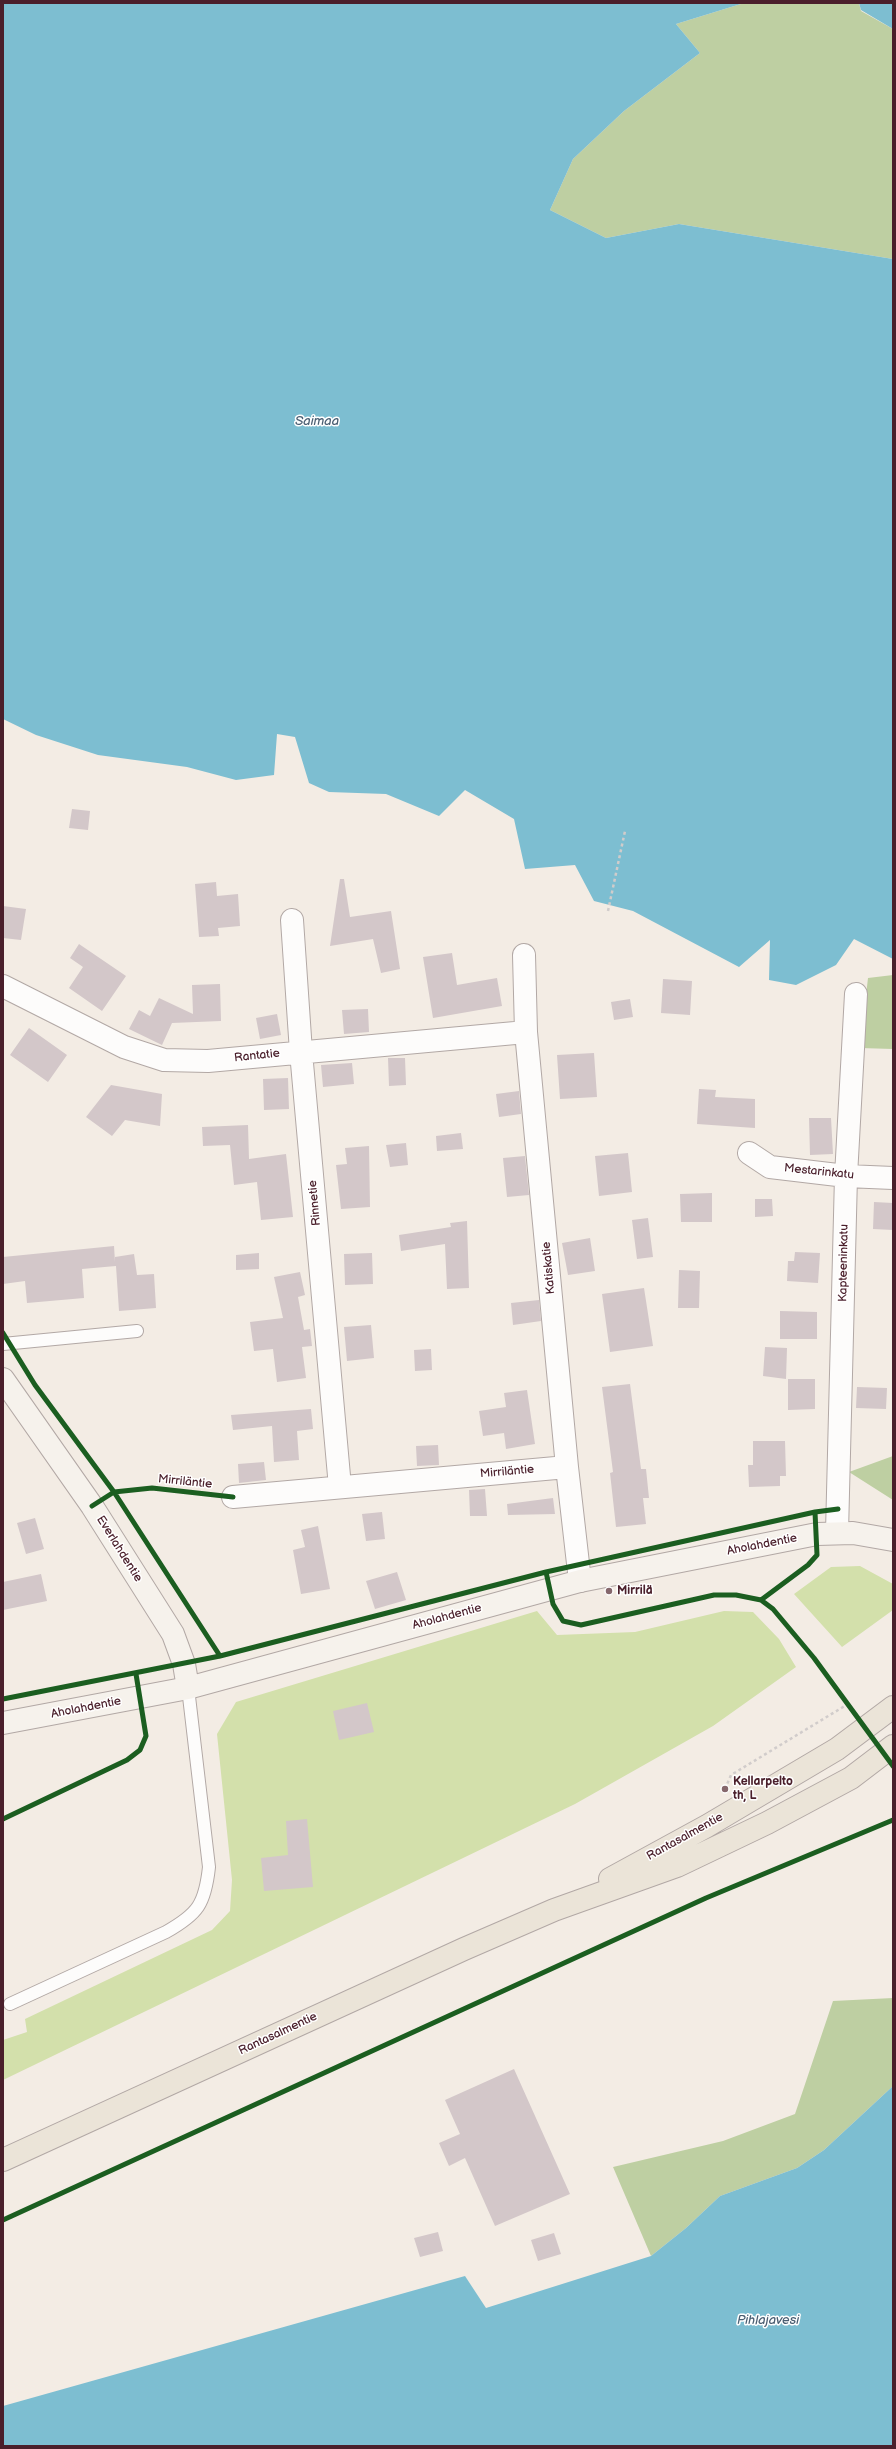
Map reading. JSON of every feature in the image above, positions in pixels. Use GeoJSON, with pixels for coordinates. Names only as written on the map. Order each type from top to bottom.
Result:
{"type":"FeatureCollection","features":[{"type":"Feature","properties":{"kind":"highway","name":"Rantasalmentie"},"geometry":{"type":"LineString","coordinates":[[554,1910],[707,1826],[830,1753],[893,1707]]}},
{"type":"Feature","properties":{"kind":"highway","name":"Rantasalmentie"},"geometry":{"type":"LineString","coordinates":[[3,2160],[464,1949],[554,1910],[677,1866],[767,1823],[851,1778],[893,1746]]}},
{"type":"Feature","properties":{"kind":"street","name":"Rinnetie"},"geometry":{"type":"LineString","coordinates":[[292,920],[340,1487]]}},
{"type":"Feature","properties":{"kind":"street","name":"Katiskatie"},"geometry":{"type":"LineString","coordinates":[[524,955],[526,1032],[567,1467],[580,1581]]}},
{"type":"Feature","properties":{"kind":"street","name":"Rantatie"},"geometry":{"type":"LineString","coordinates":[[5,991],[124,1047],[164,1060],[208,1061],[526,1032]]}},
{"type":"Feature","properties":{"kind":"street","name":"Kapteeninkatu"},"geometry":{"type":"LineString","coordinates":[[837,1532],[846,1176],[856,994]]}},
{"type":"Feature","properties":{"kind":"street","name":"Mestarinkatu"},"geometry":{"type":"LineString","coordinates":[[749,1153],[770,1167],[846,1176],[893,1178]]}},
{"type":"Feature","properties":{"kind":"street","name":"Everlahdentie"},"geometry":{"type":"LineString","coordinates":[[3,1379],[9,1399],[92,1506],[173,1634],[184,1664],[188,1688]]}},
{"type":"Feature","properties":{"kind":"street","name":"Mirriläntie"},"geometry":{"type":"LineString","coordinates":[[233,1497],[567,1467]]}},
{"type":"Feature","properties":{"kind":"street","name":"Aholahdentie"},"geometry":{"type":"LineString","coordinates":[[3,1724],[188,1688],[580,1581],[817,1534],[837,1532],[870,1534],[893,1540]]}},
{"type":"Feature","properties":{"kind":"lane"},"geometry":{"type":"LineString","coordinates":[[3,1344],[137,1331]]}},
{"type":"Feature","properties":{"kind":"lane"},"geometry":{"type":"LineString","coordinates":[[10,2004],[166,1932],[186,1921],[202,1902],[209,1867],[188,1688]]}},
{"type":"Feature","properties":{"kind":"path"},"geometry":{"type":"LineString","coordinates":[[608,911],[625,831]]}},
{"type":"Feature","properties":{"kind":"path"},"geometry":{"type":"LineString","coordinates":[[844,1698],[852,1710]]}},
{"type":"Feature","properties":{"kind":"path"},"geometry":{"type":"LineString","coordinates":[[725,1789],[731,1775],[848,1704]]}},
{"type":"Feature","properties":{"kind":"green space"},"geometry":{"type":"Polygon","coordinates":[[[744,3],[859,3],[861,11],[893,29],[893,259],[679,224],[606,238],[550,210],[573,159],[624,111],[700,53],[676,24],[744,3]]]}},
{"type":"Feature","properties":{"kind":"green space"},"geometry":{"type":"Polygon","coordinates":[[[893,975],[893,1049],[860,1048],[868,978],[893,975]]]}},
{"type":"Feature","properties":{"kind":"green space"},"geometry":{"type":"Polygon","coordinates":[[[893,1456],[893,1500],[849,1472],[893,1456]]]}},
{"type":"Feature","properties":{"kind":"green space"},"geometry":{"type":"Polygon","coordinates":[[[860,1566],[893,1584],[893,1610],[842,1647],[794,1594],[831,1567],[860,1566]]]}},
{"type":"Feature","properties":{"kind":"green space"},"geometry":{"type":"Polygon","coordinates":[[[537,1611],[557,1635],[635,1632],[724,1611],[753,1612],[779,1639],[796,1667],[713,1726],[575,1804],[3,2080],[3,2040],[27,2032],[25,2019],[212,1930],[230,1911],[232,1880],[217,1734],[236,1702],[537,1611]]]}},
{"type":"Feature","properties":{"kind":"green space"},"geometry":{"type":"Polygon","coordinates":[[[893,1998],[893,2086],[824,2150],[797,2168],[720,2196],[686,2228],[651,2256],[613,2167],[723,2141],[795,2114],[833,2001],[893,1998]]]}},
{"type":"Feature","properties":{"kind":"water","name":"Saimaa"},"geometry":{"type":"Polygon","coordinates":[[[3,3],[744,3],[676,24],[700,53],[624,111],[573,159],[550,210],[606,238],[679,224],[893,259],[893,959],[854,939],[836,965],[796,985],[769,980],[770,940],[739,967],[633,911],[594,901],[575,865],[525,869],[514,819],[465,790],[439,816],[386,794],[329,792],[309,783],[295,737],[277,734],[274,775],[236,780],[187,767],[98,755],[36,735],[3,719],[3,3]]]}},
{"type":"Feature","properties":{"kind":"water"},"geometry":{"type":"Polygon","coordinates":[[[859,3],[893,3],[893,29],[861,10],[859,3]]]}},
{"type":"Feature","properties":{"kind":"water","name":"Pihlajavesi"},"geometry":{"type":"Polygon","coordinates":[[[893,2086],[893,2446],[3,2446],[3,2406],[465,2276],[486,2308],[651,2256],[686,2228],[720,2196],[797,2168],[824,2150],[893,2086]]]}},
{"type":"Feature","properties":{"kind":"building"},"geometry":{"type":"Polygon","coordinates":[[[72,809],[90,811],[88,830],[69,828],[72,809]]]}},
{"type":"Feature","properties":{"kind":"building"},"geometry":{"type":"Polygon","coordinates":[[[340,879],[344,879],[350,917],[391,911],[400,969],[381,973],[373,939],[330,946],[340,879]]]}},
{"type":"Feature","properties":{"kind":"building"},"geometry":{"type":"Polygon","coordinates":[[[216,882],[217,896],[238,894],[240,926],[218,928],[219,936],[199,937],[195,884],[216,882]]]}},
{"type":"Feature","properties":{"kind":"building"},"geometry":{"type":"Polygon","coordinates":[[[3,906],[26,909],[21,940],[3,938],[3,906]]]}},
{"type":"Feature","properties":{"kind":"building"},"geometry":{"type":"Polygon","coordinates":[[[79,944],[126,976],[102,1011],[69,988],[83,967],[70,958],[79,944]]]}},
{"type":"Feature","properties":{"kind":"building"},"geometry":{"type":"Polygon","coordinates":[[[452,953],[457,985],[497,978],[502,1006],[433,1018],[423,957],[452,953]]]}},
{"type":"Feature","properties":{"kind":"building"},"geometry":{"type":"Polygon","coordinates":[[[663,979],[692,981],[690,1015],[661,1013],[663,979]]]}},
{"type":"Feature","properties":{"kind":"building"},"geometry":{"type":"Polygon","coordinates":[[[220,984],[221,1021],[172,1023],[162,1045],[129,1029],[139,1010],[150,1016],[159,998],[193,1014],[192,985],[220,984]]]}},
{"type":"Feature","properties":{"kind":"building"},"geometry":{"type":"Polygon","coordinates":[[[630,999],[633,1017],[614,1020],[611,1002],[630,999]]]}},
{"type":"Feature","properties":{"kind":"building"},"geometry":{"type":"Polygon","coordinates":[[[368,1009],[369,1032],[344,1034],[342,1010],[368,1009]]]}},
{"type":"Feature","properties":{"kind":"building"},"geometry":{"type":"Polygon","coordinates":[[[277,1014],[281,1035],[260,1039],[256,1018],[277,1014]]]}},
{"type":"Feature","properties":{"kind":"building"},"geometry":{"type":"Polygon","coordinates":[[[29,1028],[67,1055],[48,1082],[10,1055],[29,1028]]]}},
{"type":"Feature","properties":{"kind":"building"},"geometry":{"type":"Polygon","coordinates":[[[594,1053],[597,1097],[560,1099],[557,1055],[594,1053]]]}},
{"type":"Feature","properties":{"kind":"building"},"geometry":{"type":"Polygon","coordinates":[[[388,1058],[405,1058],[406,1085],[389,1086],[388,1058]]]}},
{"type":"Feature","properties":{"kind":"building"},"geometry":{"type":"Polygon","coordinates":[[[352,1063],[354,1084],[323,1087],[321,1065],[352,1063]]]}},
{"type":"Feature","properties":{"kind":"building"},"geometry":{"type":"Polygon","coordinates":[[[288,1078],[289,1109],[264,1110],[263,1079],[288,1078]]]}},
{"type":"Feature","properties":{"kind":"building"},"geometry":{"type":"Polygon","coordinates":[[[111,1085],[162,1094],[160,1126],[125,1120],[112,1136],[86,1117],[111,1085]]]}},
{"type":"Feature","properties":{"kind":"building"},"geometry":{"type":"Polygon","coordinates":[[[699,1089],[716,1090],[715,1097],[755,1099],[755,1128],[697,1124],[699,1089]]]}},
{"type":"Feature","properties":{"kind":"building"},"geometry":{"type":"Polygon","coordinates":[[[519,1091],[521,1114],[499,1117],[496,1094],[519,1091]]]}},
{"type":"Feature","properties":{"kind":"building"},"geometry":{"type":"Polygon","coordinates":[[[809,1118],[831,1118],[833,1154],[810,1155],[809,1118]]]}},
{"type":"Feature","properties":{"kind":"building"},"geometry":{"type":"Polygon","coordinates":[[[248,1125],[249,1159],[286,1154],[293,1217],[261,1220],[257,1182],[234,1185],[230,1145],[203,1146],[202,1127],[248,1125]]]}},
{"type":"Feature","properties":{"kind":"building"},"geometry":{"type":"Polygon","coordinates":[[[461,1133],[463,1149],[437,1151],[436,1136],[461,1133]]]}},
{"type":"Feature","properties":{"kind":"building"},"geometry":{"type":"Polygon","coordinates":[[[406,1143],[408,1165],[390,1167],[386,1145],[406,1143]]]}},
{"type":"Feature","properties":{"kind":"building"},"geometry":{"type":"Polygon","coordinates":[[[369,1146],[370,1207],[341,1209],[336,1165],[347,1164],[345,1148],[369,1146]]]}},
{"type":"Feature","properties":{"kind":"building"},"geometry":{"type":"Polygon","coordinates":[[[628,1153],[632,1192],[599,1196],[595,1156],[628,1153]]]}},
{"type":"Feature","properties":{"kind":"building"},"geometry":{"type":"Polygon","coordinates":[[[525,1156],[529,1195],[507,1197],[503,1158],[525,1156]]]}},
{"type":"Feature","properties":{"kind":"building"},"geometry":{"type":"Polygon","coordinates":[[[712,1193],[712,1222],[681,1222],[680,1194],[712,1193]]]}},
{"type":"Feature","properties":{"kind":"building"},"geometry":{"type":"Polygon","coordinates":[[[755,1199],[772,1199],[773,1216],[755,1217],[755,1199]]]}},
{"type":"Feature","properties":{"kind":"building"},"geometry":{"type":"Polygon","coordinates":[[[874,1202],[893,1203],[893,1230],[873,1229],[874,1202]]]}},
{"type":"Feature","properties":{"kind":"building"},"geometry":{"type":"Polygon","coordinates":[[[648,1218],[653,1257],[637,1259],[632,1220],[648,1218]]]}},
{"type":"Feature","properties":{"kind":"building"},"geometry":{"type":"Polygon","coordinates":[[[467,1221],[469,1288],[447,1289],[445,1244],[401,1251],[399,1235],[451,1227],[450,1223],[467,1221]]]}},
{"type":"Feature","properties":{"kind":"building"},"geometry":{"type":"Polygon","coordinates":[[[590,1238],[595,1271],[568,1275],[562,1243],[590,1238]]]}},
{"type":"Feature","properties":{"kind":"building"},"geometry":{"type":"Polygon","coordinates":[[[114,1246],[115,1262],[115,1257],[134,1254],[137,1275],[154,1274],[156,1308],[119,1311],[116,1266],[82,1269],[84,1298],[27,1303],[25,1281],[3,1284],[3,1257],[114,1246]]]}},
{"type":"Feature","properties":{"kind":"building"},"geometry":{"type":"Polygon","coordinates":[[[795,1252],[820,1253],[818,1283],[787,1281],[788,1261],[794,1261],[795,1252]]]}},
{"type":"Feature","properties":{"kind":"building"},"geometry":{"type":"Polygon","coordinates":[[[259,1253],[259,1269],[236,1270],[236,1255],[259,1253]]]}},
{"type":"Feature","properties":{"kind":"building"},"geometry":{"type":"Polygon","coordinates":[[[372,1253],[373,1284],[345,1285],[344,1254],[372,1253]]]}},
{"type":"Feature","properties":{"kind":"building"},"geometry":{"type":"Polygon","coordinates":[[[679,1270],[700,1271],[699,1308],[678,1308],[679,1270]]]}},
{"type":"Feature","properties":{"kind":"building"},"geometry":{"type":"Polygon","coordinates":[[[300,1272],[305,1295],[298,1297],[304,1330],[310,1329],[312,1346],[302,1347],[306,1378],[277,1382],[273,1349],[254,1351],[250,1322],[283,1318],[274,1277],[300,1272]]]}},
{"type":"Feature","properties":{"kind":"building"},"geometry":{"type":"Polygon","coordinates":[[[644,1288],[653,1346],[610,1352],[602,1294],[644,1288]]]}},
{"type":"Feature","properties":{"kind":"building"},"geometry":{"type":"Polygon","coordinates":[[[539,1300],[541,1321],[513,1325],[511,1303],[539,1300]]]}},
{"type":"Feature","properties":{"kind":"building"},"geometry":{"type":"Polygon","coordinates":[[[780,1311],[817,1312],[817,1339],[780,1339],[780,1311]]]}},
{"type":"Feature","properties":{"kind":"building"},"geometry":{"type":"Polygon","coordinates":[[[371,1325],[374,1358],[347,1361],[344,1327],[371,1325]]]}},
{"type":"Feature","properties":{"kind":"building"},"geometry":{"type":"Polygon","coordinates":[[[765,1347],[787,1348],[786,1379],[763,1376],[765,1347]]]}},
{"type":"Feature","properties":{"kind":"building"},"geometry":{"type":"Polygon","coordinates":[[[431,1349],[432,1370],[415,1371],[414,1350],[431,1349]]]}},
{"type":"Feature","properties":{"kind":"building"},"geometry":{"type":"Polygon","coordinates":[[[788,1379],[815,1379],[815,1409],[788,1410],[788,1379]]]}},
{"type":"Feature","properties":{"kind":"building"},"geometry":{"type":"Polygon","coordinates":[[[630,1384],[641,1469],[646,1469],[649,1498],[643,1498],[646,1524],[616,1527],[610,1473],[613,1472],[602,1387],[630,1384]]]}},
{"type":"Feature","properties":{"kind":"building"},"geometry":{"type":"Polygon","coordinates":[[[857,1387],[887,1388],[886,1409],[856,1408],[857,1387]]]}},
{"type":"Feature","properties":{"kind":"building"},"geometry":{"type":"Polygon","coordinates":[[[527,1390],[535,1444],[506,1449],[504,1433],[483,1436],[479,1411],[506,1407],[504,1393],[527,1390]]]}},
{"type":"Feature","properties":{"kind":"building"},"geometry":{"type":"Polygon","coordinates":[[[311,1409],[313,1429],[297,1431],[299,1460],[274,1462],[272,1426],[233,1430],[231,1415],[311,1409]]]}},
{"type":"Feature","properties":{"kind":"building"},"geometry":{"type":"Polygon","coordinates":[[[753,1441],[785,1441],[786,1476],[780,1476],[780,1486],[749,1487],[748,1465],[753,1465],[753,1441]]]}},
{"type":"Feature","properties":{"kind":"building"},"geometry":{"type":"Polygon","coordinates":[[[438,1445],[439,1465],[417,1466],[416,1446],[438,1445]]]}},
{"type":"Feature","properties":{"kind":"building"},"geometry":{"type":"Polygon","coordinates":[[[264,1462],[266,1480],[239,1483],[238,1464],[264,1462]]]}},
{"type":"Feature","properties":{"kind":"building"},"geometry":{"type":"Polygon","coordinates":[[[485,1489],[487,1516],[470,1516],[469,1490],[485,1489]]]}},
{"type":"Feature","properties":{"kind":"building"},"geometry":{"type":"Polygon","coordinates":[[[553,1498],[555,1514],[508,1515],[507,1504],[553,1498]]]}},
{"type":"Feature","properties":{"kind":"building"},"geometry":{"type":"Polygon","coordinates":[[[382,1512],[385,1539],[366,1541],[362,1514],[382,1512]]]}},
{"type":"Feature","properties":{"kind":"building"},"geometry":{"type":"Polygon","coordinates":[[[35,1518],[44,1549],[26,1554],[17,1523],[35,1518]]]}},
{"type":"Feature","properties":{"kind":"building"},"geometry":{"type":"Polygon","coordinates":[[[318,1526],[330,1589],[301,1594],[293,1550],[305,1547],[301,1530],[318,1526]]]}},
{"type":"Feature","properties":{"kind":"building"},"geometry":{"type":"Polygon","coordinates":[[[397,1572],[406,1600],[375,1609],[366,1581],[397,1572]]]}},
{"type":"Feature","properties":{"kind":"building"},"geometry":{"type":"Polygon","coordinates":[[[41,1574],[47,1601],[3,1610],[3,1582],[41,1574]]]}},
{"type":"Feature","properties":{"kind":"building"},"geometry":{"type":"Polygon","coordinates":[[[367,1703],[374,1732],[339,1740],[333,1711],[367,1703]]]}},
{"type":"Feature","properties":{"kind":"building"},"geometry":{"type":"Polygon","coordinates":[[[307,1819],[313,1887],[264,1891],[261,1858],[288,1855],[286,1821],[307,1819]]]}},
{"type":"Feature","properties":{"kind":"building"},"geometry":{"type":"Polygon","coordinates":[[[514,2069],[570,2194],[495,2226],[465,2158],[449,2166],[439,2143],[460,2134],[445,2100],[514,2069]]]}},
{"type":"Feature","properties":{"kind":"building"},"geometry":{"type":"Polygon","coordinates":[[[438,2232],[443,2251],[420,2257],[414,2238],[438,2232]]]}},
{"type":"Feature","properties":{"kind":"building"},"geometry":{"type":"Polygon","coordinates":[[[554,2233],[561,2254],[538,2261],[531,2240],[554,2233]]]}},
{"type":"Feature","properties":{"kind":"cycle path"},"geometry":{"type":"LineString","coordinates":[[3,1333],[35,1385],[114,1492],[220,1656]]}},
{"type":"Feature","properties":{"kind":"cycle path"},"geometry":{"type":"LineString","coordinates":[[92,1506],[114,1492],[152,1488],[233,1497]]}},
{"type":"Feature","properties":{"kind":"cycle path"},"geometry":{"type":"LineString","coordinates":[[3,1699],[220,1656],[546,1572],[815,1512],[838,1509]]}},
{"type":"Feature","properties":{"kind":"cycle path"},"geometry":{"type":"LineString","coordinates":[[761,1600],[808,1565],[817,1555],[815,1512]]}},
{"type":"Feature","properties":{"kind":"cycle path"},"geometry":{"type":"LineString","coordinates":[[546,1572],[553,1604],[563,1621],[581,1625],[714,1595],[736,1595],[761,1600],[773,1609],[814,1658],[893,1766]]}},
{"type":"Feature","properties":{"kind":"cycle path"},"geometry":{"type":"LineString","coordinates":[[3,1819],[127,1760],[140,1750],[146,1736],[136,1674]]}},
{"type":"Feature","properties":{"kind":"cycle path"},"geometry":{"type":"LineString","coordinates":[[3,2220],[706,1898],[893,1820]]}},
{"type":"Feature","properties":{"kind":"place","name":"Mirrilä"},"geometry":{"type":"Point","coordinates":[609,1591]}},
{"type":"Feature","properties":{"kind":"place","name":"Kellarpelto th, L"},"geometry":{"type":"Point","coordinates":[725,1789]}}]}
